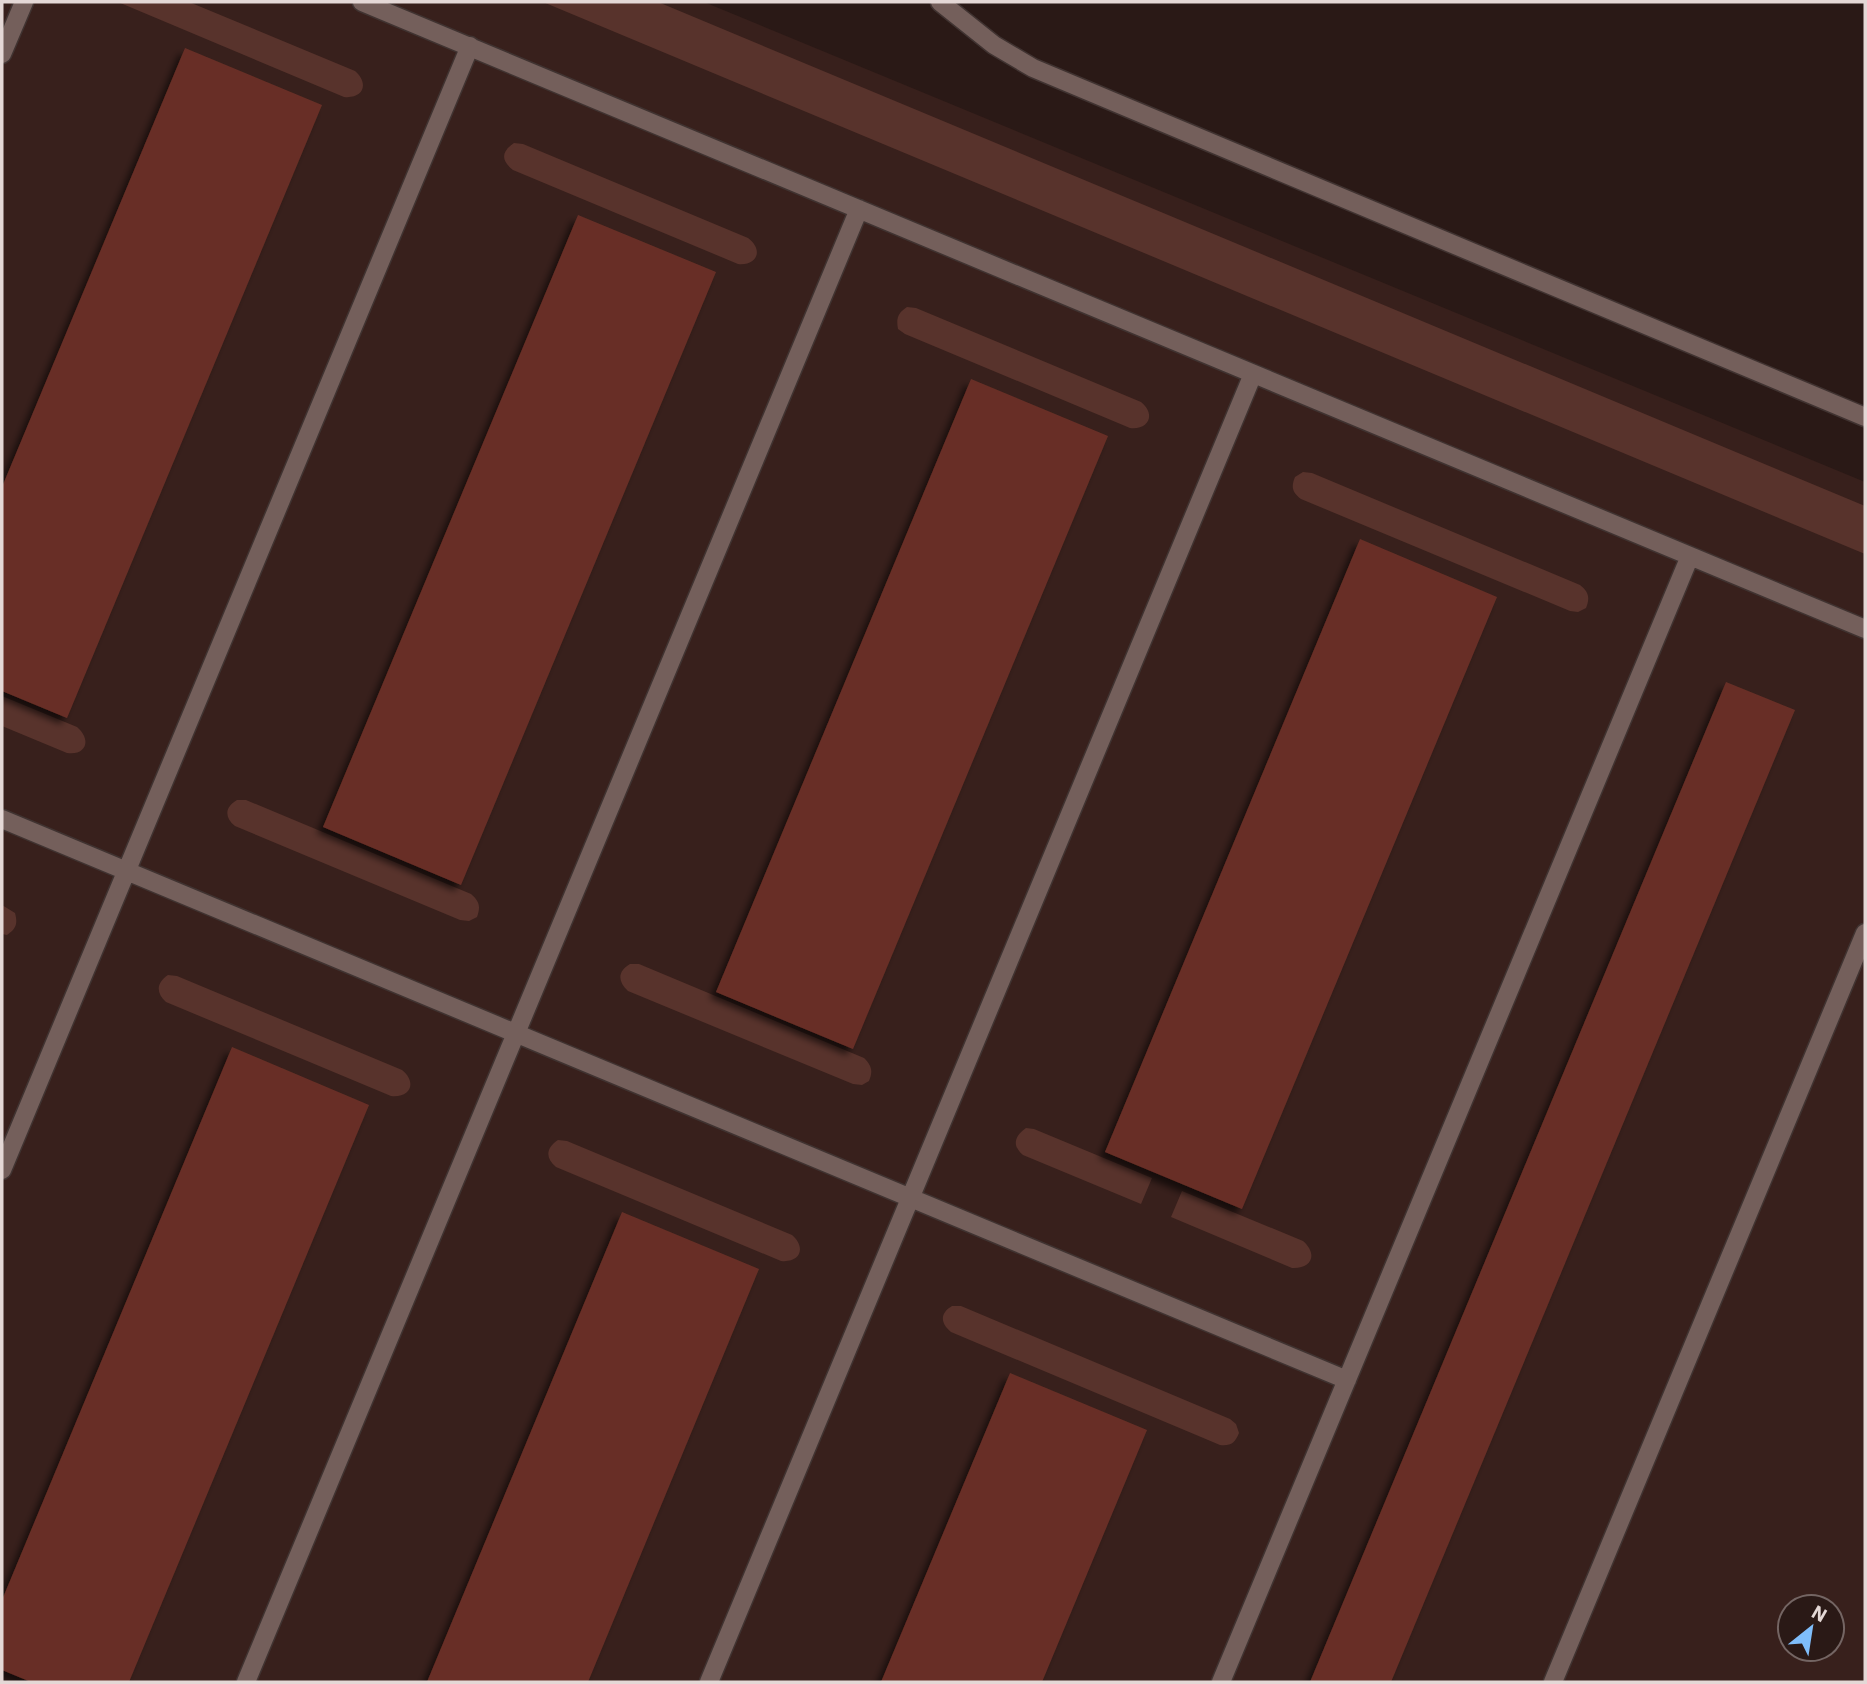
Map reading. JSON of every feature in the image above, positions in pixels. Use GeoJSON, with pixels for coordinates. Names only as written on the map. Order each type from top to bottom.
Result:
{"type":"FeatureCollection","features":[{"type":"Feature","properties":{"kind":"lane"},"geometry":{"type":"LineString","coordinates":[[2,54],[23,2]]}},
{"type":"Feature","properties":{"kind":"lane"},"geometry":{"type":"LineString","coordinates":[[362,2],[1865,629]]}},
{"type":"Feature","properties":{"kind":"lane"},"geometry":{"type":"LineString","coordinates":[[940,2],[994,45],[1033,68],[1865,417]]}},
{"type":"Feature","properties":{"kind":"lane"},"geometry":{"type":"LineString","coordinates":[[2,1170],[470,46]]}},
{"type":"Feature","properties":{"kind":"lane"},"geometry":{"type":"LineString","coordinates":[[246,1682],[859,209]]}},
{"type":"Feature","properties":{"kind":"lane"},"geometry":{"type":"LineString","coordinates":[[709,1682],[1253,374]]}},
{"type":"Feature","properties":{"kind":"lane"},"geometry":{"type":"LineString","coordinates":[[1221,1682],[1690,556]]}},
{"type":"Feature","properties":{"kind":"lane"},"geometry":{"type":"LineString","coordinates":[[2,819],[1347,1380]]}},
{"type":"Feature","properties":{"kind":"lane"},"geometry":{"type":"LineString","coordinates":[[1553,1682],[1865,933]]}},
{"type":"Feature","properties":{"kind":"shaded area"},"geometry":{"type":"Polygon","coordinates":[[[2,2],[704,2],[1865,482],[1865,1682],[2,1682],[2,2]]]}},
{"type":"Feature","properties":{"kind":"shaded area"},"geometry":{"type":"Polygon","coordinates":[[[118,2],[189,2],[355,71],[362,80],[362,89],[356,95],[344,97],[118,2]]]}},
{"type":"Feature","properties":{"kind":"shaded area"},"geometry":{"type":"Polygon","coordinates":[[[543,2],[658,2],[1865,506],[1865,554],[543,2]]]}},
{"type":"Feature","properties":{"kind":"shaded area"},"geometry":{"type":"Polygon","coordinates":[[[514,143],[523,144],[748,238],[756,247],[756,256],[750,262],[738,264],[513,170],[506,163],[504,156],[514,143]]]}},
{"type":"Feature","properties":{"kind":"shaded area"},"geometry":{"type":"Polygon","coordinates":[[[907,307],[916,308],[1141,402],[1148,411],[1148,420],[1142,426],[1130,428],[905,334],[898,329],[897,322],[898,316],[907,307]]]}},
{"type":"Feature","properties":{"kind":"shaded area"},"geometry":{"type":"Polygon","coordinates":[[[1303,472],[1312,473],[1580,585],[1588,595],[1586,608],[1578,612],[1570,611],[1301,499],[1293,487],[1295,477],[1303,472]]]}},
{"type":"Feature","properties":{"kind":"shaded area"},"geometry":{"type":"Polygon","coordinates":[[[2,696],[77,727],[82,732],[85,746],[79,752],[67,753],[2,726],[2,696]]]}},
{"type":"Feature","properties":{"kind":"shaded area"},"geometry":{"type":"Polygon","coordinates":[[[237,800],[246,800],[471,894],[478,904],[477,917],[469,921],[460,920],[235,826],[227,812],[237,800]]]}},
{"type":"Feature","properties":{"kind":"shaded area"},"geometry":{"type":"Polygon","coordinates":[[[2,905],[15,913],[16,917],[16,926],[7,935],[2,934],[2,905]]]}},
{"type":"Feature","properties":{"kind":"shaded area"},"geometry":{"type":"Polygon","coordinates":[[[630,964],[639,964],[864,1058],[871,1069],[869,1081],[862,1085],[853,1084],[628,991],[620,976],[630,964]]]}},
{"type":"Feature","properties":{"kind":"shaded area"},"geometry":{"type":"Polygon","coordinates":[[[168,975],[177,976],[402,1070],[409,1079],[410,1088],[403,1094],[391,1096],[166,1002],[160,995],[159,988],[161,981],[168,975]]]}},
{"type":"Feature","properties":{"kind":"shaded area"},"geometry":{"type":"Polygon","coordinates":[[[1026,1128],[1152,1178],[1141,1204],[1023,1155],[1017,1148],[1016,1141],[1026,1128]]]}},
{"type":"Feature","properties":{"kind":"shaded area"},"geometry":{"type":"Polygon","coordinates":[[[558,1140],[567,1141],[792,1235],[799,1244],[799,1253],[793,1259],[781,1261],[556,1167],[548,1153],[558,1140]]]}},
{"type":"Feature","properties":{"kind":"shaded area"},"geometry":{"type":"Polygon","coordinates":[[[1182,1191],[1303,1241],[1308,1246],[1311,1260],[1304,1266],[1292,1268],[1171,1217],[1182,1191]]]}},
{"type":"Feature","properties":{"kind":"shaded area"},"geometry":{"type":"Polygon","coordinates":[[[952,1306],[961,1306],[1230,1419],[1236,1424],[1239,1433],[1230,1444],[1220,1445],[951,1332],[943,1318],[952,1306]]]}},
{"type":"Feature","properties":{"kind":"building"},"geometry":{"type":"Polygon","coordinates":[[[185,48],[322,105],[67,718],[2,691],[2,487],[185,48]]]}},
{"type":"Feature","properties":{"kind":"building"},"geometry":{"type":"Polygon","coordinates":[[[578,215],[716,272],[461,885],[323,827],[578,215]]]}},
{"type":"Feature","properties":{"kind":"building"},"geometry":{"type":"Polygon","coordinates":[[[971,379],[1108,436],[853,1049],[716,992],[971,379]]]}},
{"type":"Feature","properties":{"kind":"building"},"geometry":{"type":"Polygon","coordinates":[[[1360,539],[1497,597],[1242,1209],[1105,1152],[1360,539]]]}},
{"type":"Feature","properties":{"kind":"building"},"geometry":{"type":"Polygon","coordinates":[[[1726,682],[1795,710],[1391,1682],[1310,1682],[1726,682]]]}},
{"type":"Feature","properties":{"kind":"building"},"geometry":{"type":"Polygon","coordinates":[[[232,1047],[369,1105],[129,1682],[31,1682],[2,1670],[2,1600],[232,1047]]]}},
{"type":"Feature","properties":{"kind":"building"},"geometry":{"type":"Polygon","coordinates":[[[622,1212],[759,1269],[588,1682],[427,1682],[622,1212]]]}},
{"type":"Feature","properties":{"kind":"building"},"geometry":{"type":"Polygon","coordinates":[[[1010,1373],[1147,1430],[1042,1682],[881,1682],[1010,1373]]]}}]}
